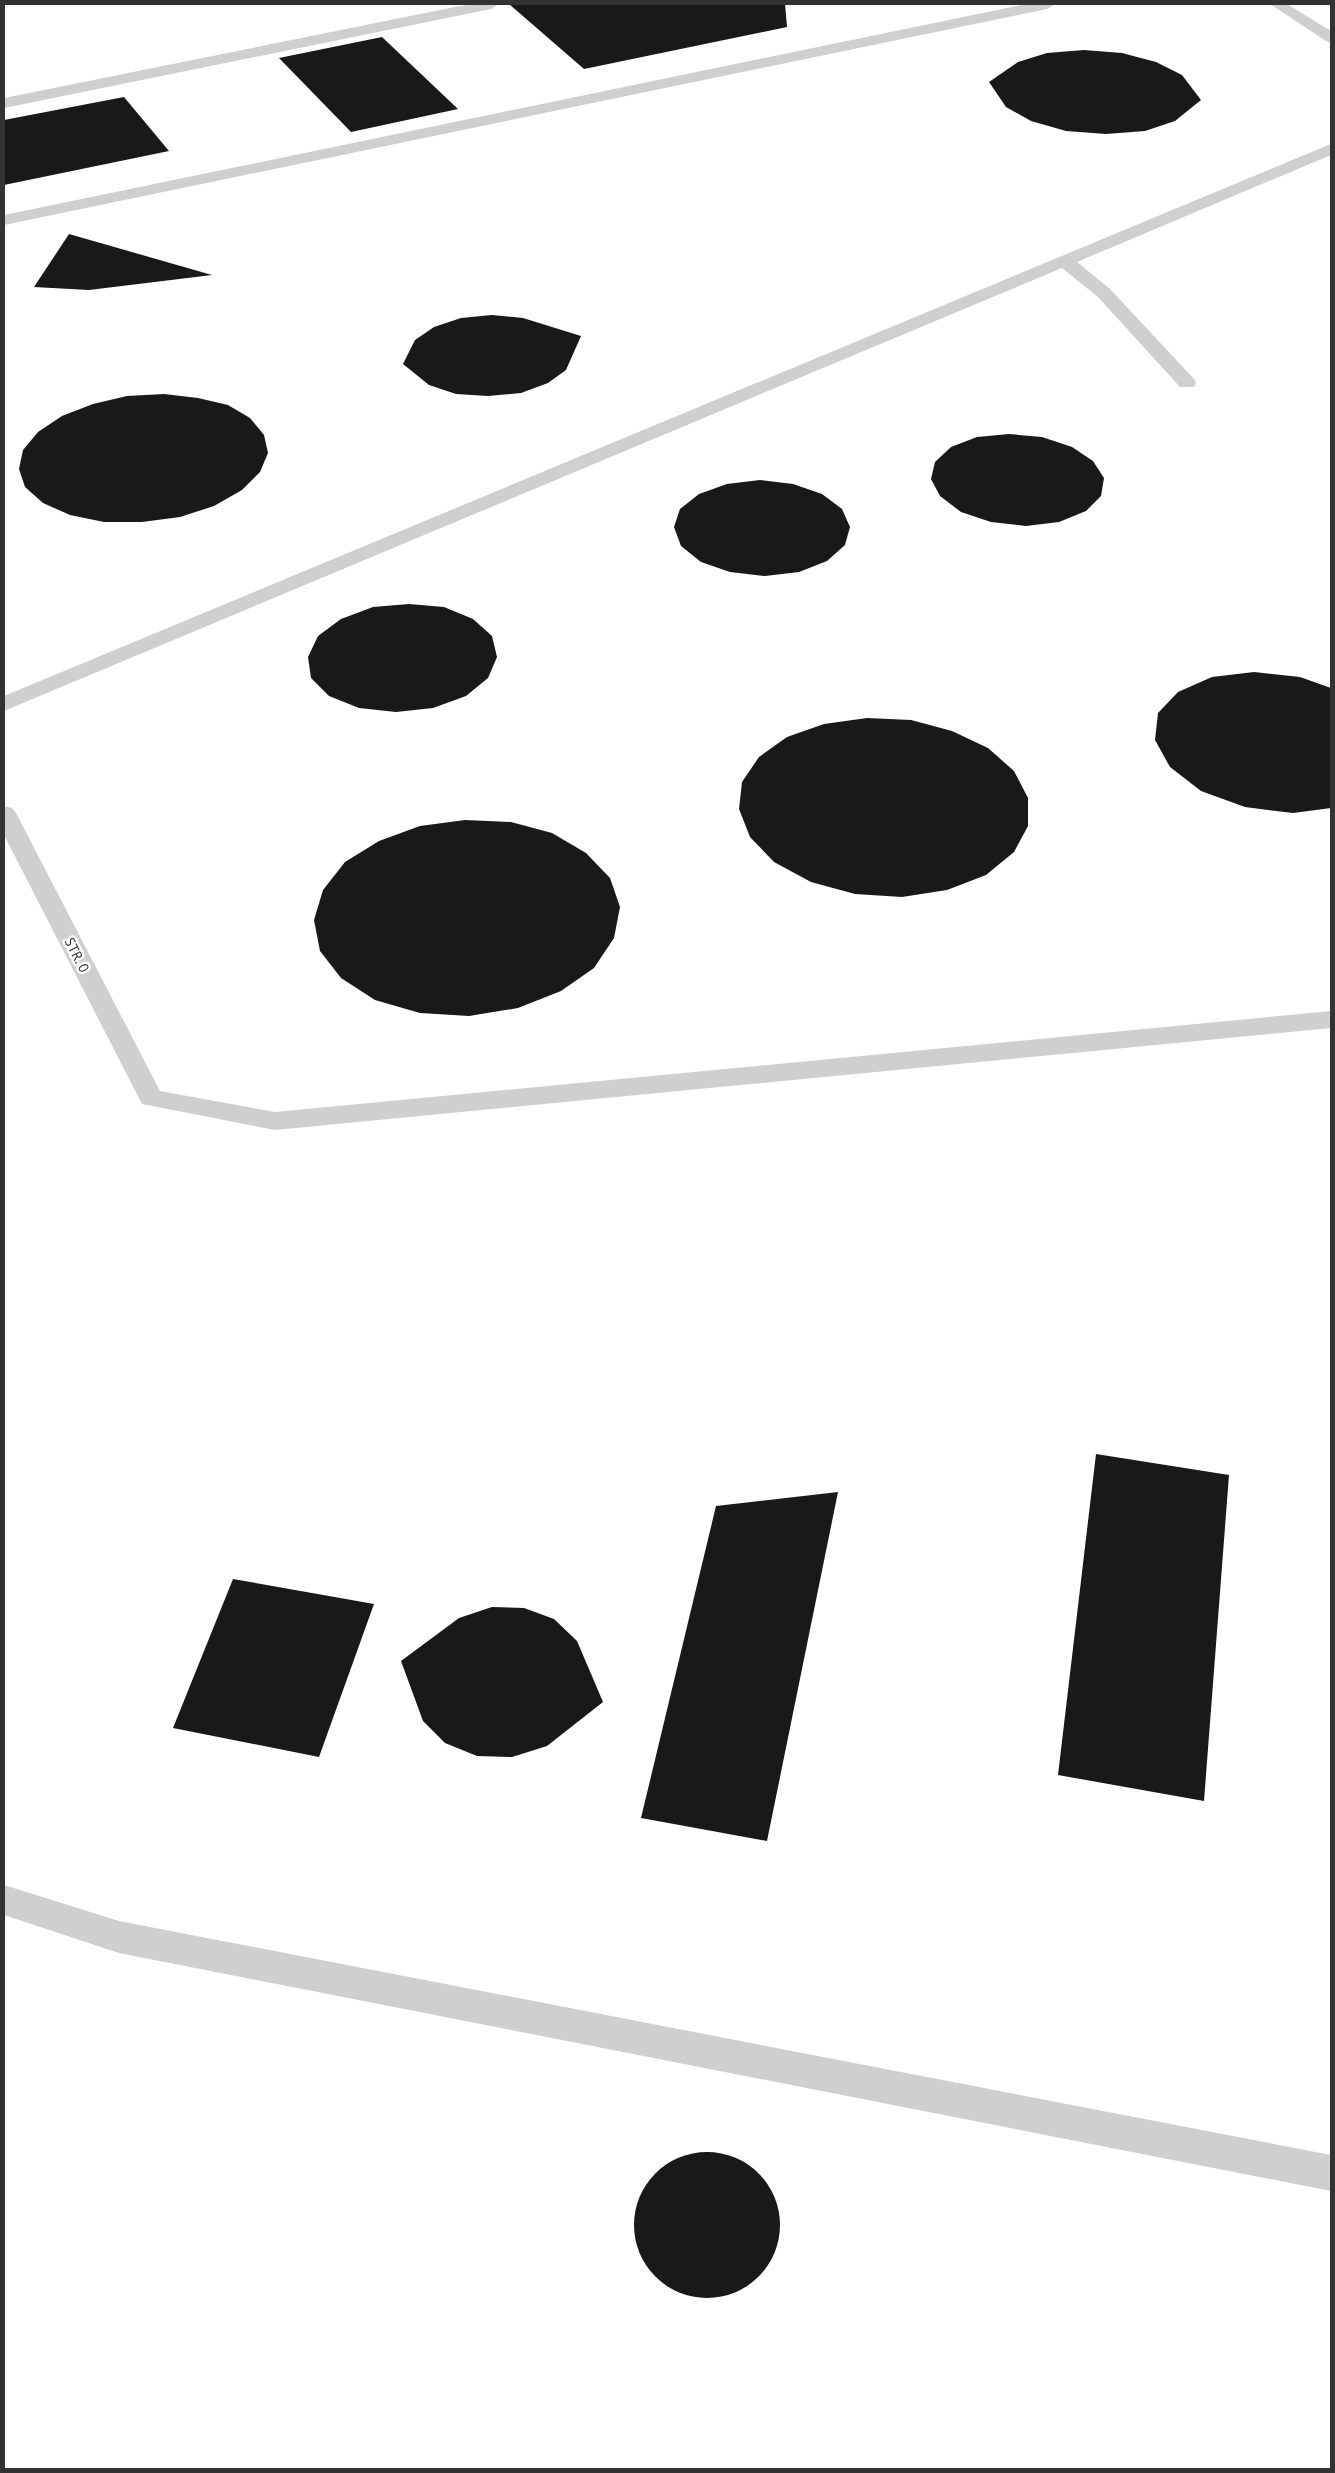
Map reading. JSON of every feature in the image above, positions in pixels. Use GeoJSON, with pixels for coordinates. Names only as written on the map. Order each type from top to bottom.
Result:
{"type":"FeatureCollection","features":[{"type":"Feature","properties":{"kind":"lane"},"geometry":{"type":"LineString","coordinates":[[4,103],[491,4]]}},
{"type":"Feature","properties":{"kind":"lane"},"geometry":{"type":"LineString","coordinates":[[4,220],[1047,4]]}},
{"type":"Feature","properties":{"kind":"lane"},"geometry":{"type":"LineString","coordinates":[[1276,4],[1331,38]]}},
{"type":"Feature","properties":{"kind":"lane"},"geometry":{"type":"LineString","coordinates":[[4,704],[1331,149]]}},
{"type":"Feature","properties":{"kind":"lane"},"geometry":{"type":"LineString","coordinates":[[1065,261],[1104,293],[1187,384]]}},
{"type":"Feature","properties":{"kind":"lane","name":"STR. 0"},"geometry":{"type":"LineString","coordinates":[[4,813],[151,1098],[275,1120],[1331,1020]]}},
{"type":"Feature","properties":{"kind":"lane"},"geometry":{"type":"LineString","coordinates":[[4,1900],[119,1937],[1331,2173]]}},
{"type":"Feature","properties":{"kind":"building"},"geometry":{"type":"Polygon","coordinates":[[[509,4],[785,4],[787,27],[584,69],[509,4]]]}},
{"type":"Feature","properties":{"kind":"building"},"geometry":{"type":"Polygon","coordinates":[[[382,37],[458,109],[351,132],[279,58],[382,37]]]}},
{"type":"Feature","properties":{"kind":"building"},"geometry":{"type":"Polygon","coordinates":[[[1084,50],[1122,53],[1156,62],[1182,75],[1201,100],[1175,121],[1145,131],[1106,134],[1066,131],[1031,121],[1006,107],[989,82],[1018,62],[1047,53],[1084,50]]]}},
{"type":"Feature","properties":{"kind":"building"},"geometry":{"type":"Polygon","coordinates":[[[124,97],[169,151],[4,185],[4,120],[124,97]]]}},
{"type":"Feature","properties":{"kind":"building"},"geometry":{"type":"Polygon","coordinates":[[[69,234],[212,275],[89,290],[34,287],[69,234]]]}},
{"type":"Feature","properties":{"kind":"building"},"geometry":{"type":"Polygon","coordinates":[[[492,315],[523,318],[581,336],[566,370],[548,383],[521,393],[488,396],[456,394],[429,385],[403,364],[415,340],[434,327],[461,318],[492,315]]]}},
{"type":"Feature","properties":{"kind":"building"},"geometry":{"type":"Polygon","coordinates":[[[164,394],[198,398],[228,405],[250,418],[264,435],[268,453],[260,472],[242,490],[214,506],[180,517],[142,522],[104,522],[70,515],[43,503],[25,487],[19,469],[23,450],[38,432],[62,416],[93,404],[127,396],[164,394]]]}},
{"type":"Feature","properties":{"kind":"building"},"geometry":{"type":"Polygon","coordinates":[[[1009,434],[1042,437],[1072,447],[1093,461],[1104,478],[1101,496],[1086,511],[1059,522],[1026,526],[991,522],[961,512],[940,496],[931,479],[935,462],[951,447],[977,437],[1009,434]]]}},
{"type":"Feature","properties":{"kind":"building"},"geometry":{"type":"Polygon","coordinates":[[[760,480],[793,484],[822,494],[842,509],[850,527],[845,545],[827,561],[799,572],[765,576],[730,572],[701,562],[681,546],[674,527],[680,509],[699,494],[727,484],[760,480]]]}},
{"type":"Feature","properties":{"kind":"building"},"geometry":{"type":"Polygon","coordinates":[[[409,604],[444,607],[473,619],[492,636],[497,657],[488,678],[466,696],[433,708],[396,712],[359,708],[329,696],[311,678],[308,657],[318,636],[341,619],[373,607],[409,604]]]}},
{"type":"Feature","properties":{"kind":"building"},"geometry":{"type":"Polygon","coordinates":[[[1254,672],[1300,677],[1331,688],[1331,808],[1293,813],[1245,807],[1201,791],[1170,767],[1155,740],[1158,713],[1178,692],[1212,677],[1254,672]]]}},
{"type":"Feature","properties":{"kind":"building"},"geometry":{"type":"Polygon","coordinates":[[[867,718],[911,720],[952,731],[988,748],[1014,771],[1028,798],[1028,826],[1014,852],[986,875],[947,890],[902,897],[855,894],[811,882],[774,862],[750,837],[739,809],[742,782],[759,757],[787,737],[824,724],[867,718]]]}},
{"type":"Feature","properties":{"kind":"building"},"geometry":{"type":"Polygon","coordinates":[[[465,820],[511,822],[552,833],[586,853],[610,878],[620,907],[614,938],[594,968],[561,991],[518,1008],[469,1016],[420,1013],[375,1000],[341,978],[320,951],[314,920],[323,890],[345,862],[379,841],[420,826],[465,820]]]}},
{"type":"Feature","properties":{"kind":"building"},"geometry":{"type":"Polygon","coordinates":[[[1096,1454],[1229,1475],[1204,1801],[1058,1775],[1096,1454]]]}},
{"type":"Feature","properties":{"kind":"building"},"geometry":{"type":"Polygon","coordinates":[[[838,1492],[767,1841],[641,1818],[716,1506],[838,1492]]]}},
{"type":"Feature","properties":{"kind":"building"},"geometry":{"type":"Polygon","coordinates":[[[233,1579],[374,1604],[319,1757],[173,1728],[233,1579]]]}},
{"type":"Feature","properties":{"kind":"building"},"geometry":{"type":"Polygon","coordinates":[[[492,1607],[524,1608],[554,1619],[577,1641],[603,1702],[547,1746],[512,1757],[477,1756],[445,1743],[423,1721],[401,1661],[459,1618],[492,1607]]]}},
{"type":"Feature","properties":{"kind":"building"},"geometry":{"type":"Polygon","coordinates":[[[707,2152],[721,2153],[735,2158],[748,2164],[759,2173],[768,2184],[774,2197],[779,2211],[779,2239],[774,2253],[768,2266],[759,2277],[748,2286],[735,2292],[721,2297],[707,2298],[693,2297],[679,2292],[666,2286],[655,2277],[646,2266],[640,2253],[635,2239],[634,2225],[635,2211],[640,2197],[646,2184],[655,2173],[666,2164],[679,2158],[693,2153],[707,2152]]]}}]}
